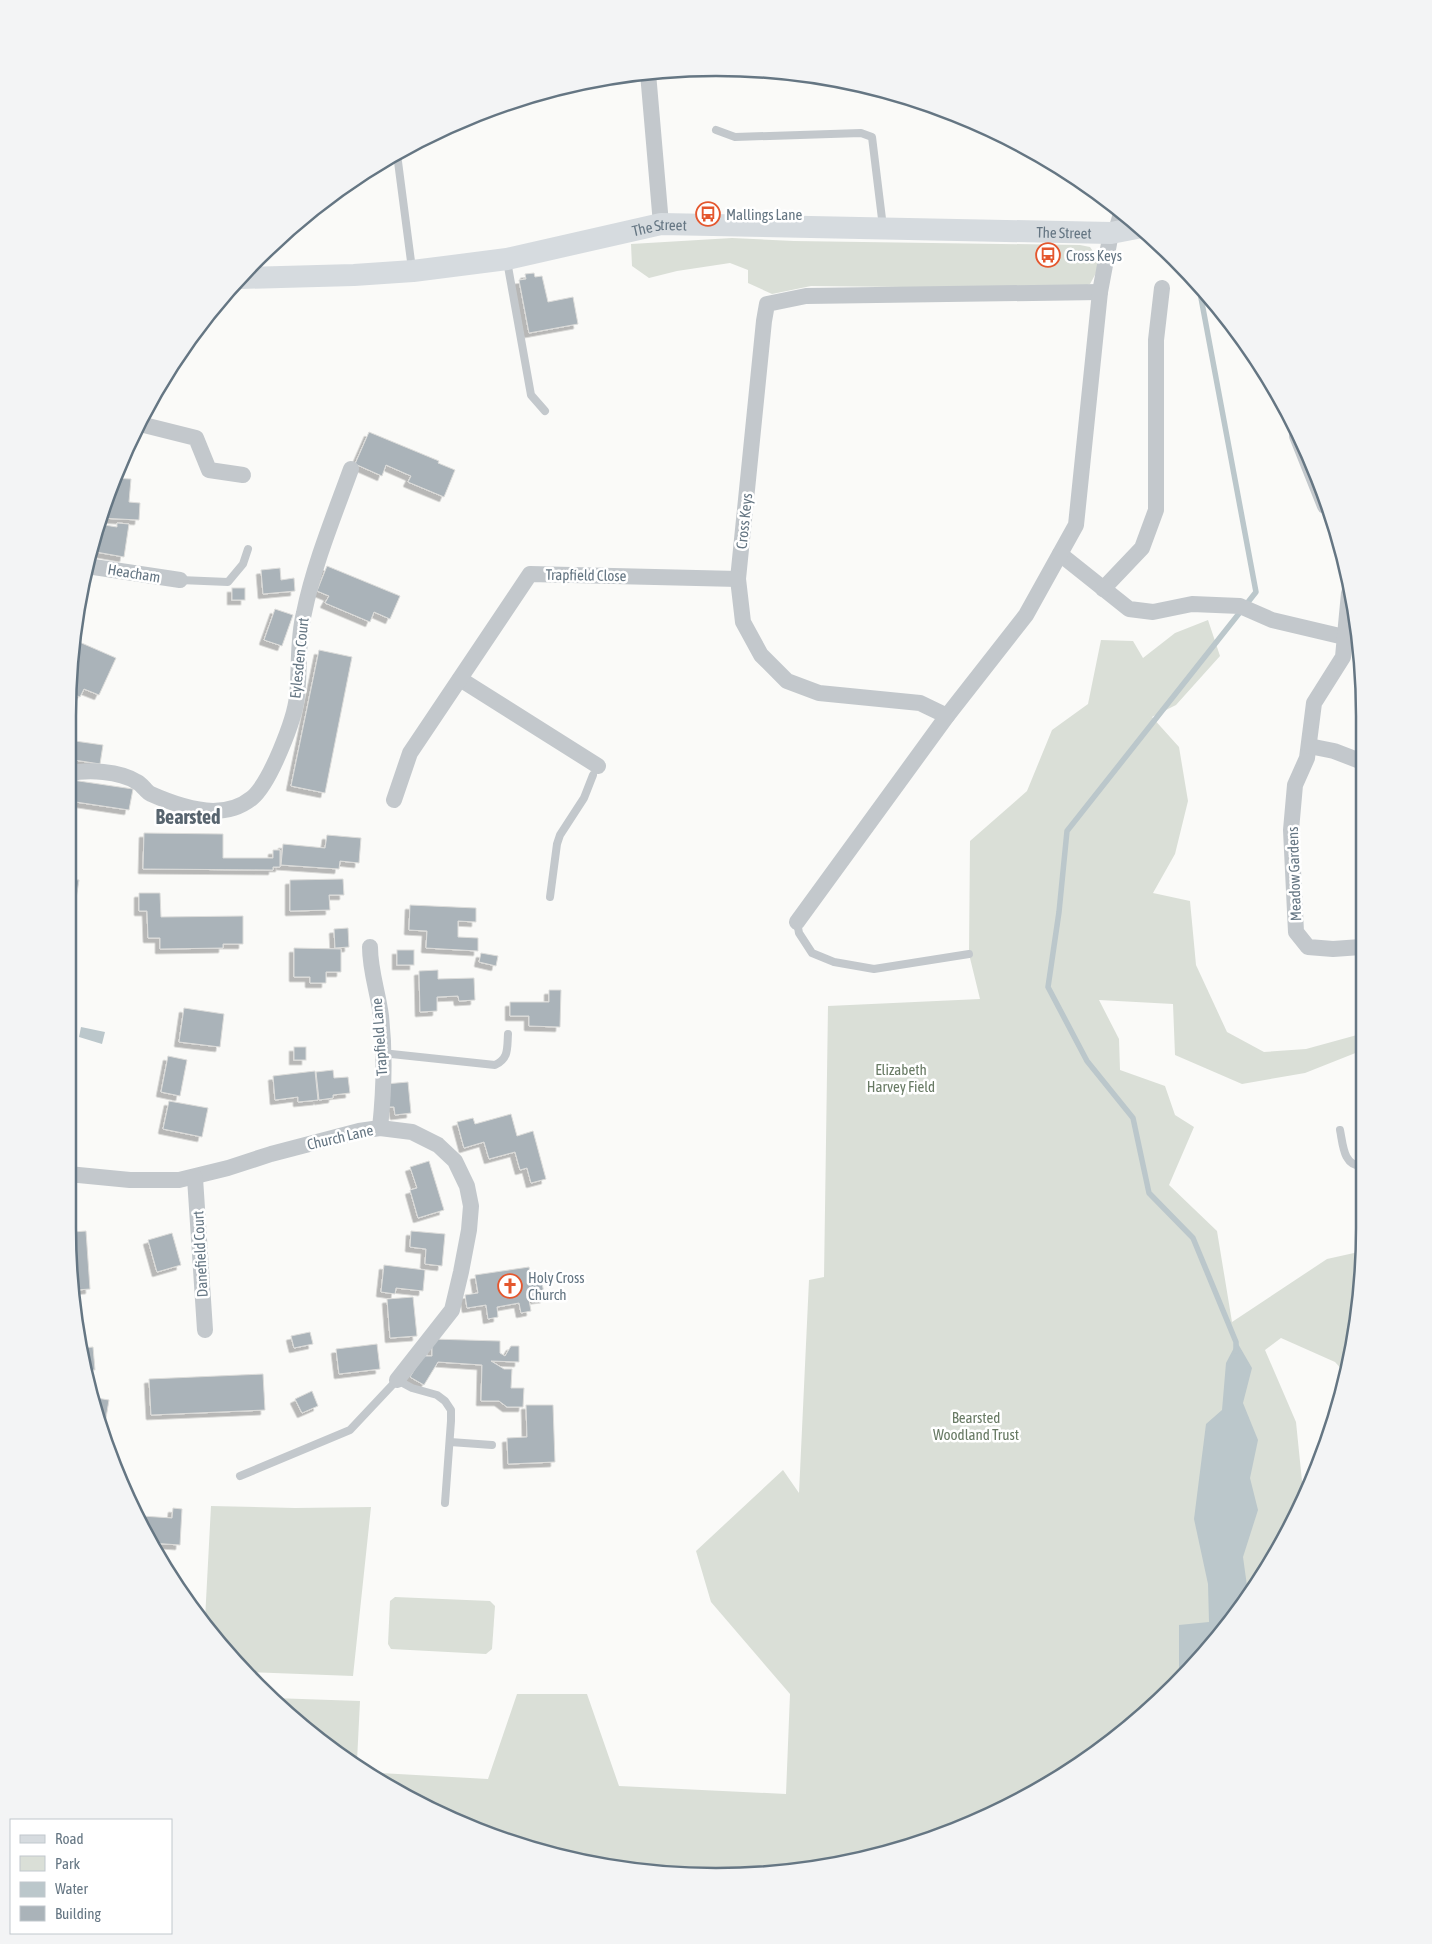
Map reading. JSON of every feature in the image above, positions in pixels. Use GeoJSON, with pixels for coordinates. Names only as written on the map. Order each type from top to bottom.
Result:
{"type":"FeatureCollection","features":[{"type":"Feature","properties":{"kind":"street"},"geometry":{"type":"LineString","coordinates":[[649,80],[660,224]]}},
{"type":"Feature","properties":{"kind":"street","name":"The Street"},"geometry":{"type":"LineString","coordinates":[[251,278],[354,275],[413,271],[507,259],[660,224],[1111,233],[1131,229]]}},
{"type":"Feature","properties":{"kind":"street"},"geometry":{"type":"LineString","coordinates":[[797,922],[947,716],[1026,615],[1076,525],[1100,292],[1111,233]]}},
{"type":"Feature","properties":{"kind":"street"},"geometry":{"type":"LineString","coordinates":[[1103,589],[1142,548],[1156,510],[1156,340],[1162,288]]}},
{"type":"Feature","properties":{"kind":"street","name":"Cross Keys"},"geometry":{"type":"LineString","coordinates":[[947,716],[920,703],[819,693],[787,681],[761,655],[743,622],[738,579],[767,304],[806,296],[1100,292]]}},
{"type":"Feature","properties":{"kind":"street"},"geometry":{"type":"LineString","coordinates":[[146,426],[196,438],[209,470],[243,475]]}},
{"type":"Feature","properties":{"kind":"street","name":"Eylesden Court"},"geometry":{"type":"LineString","coordinates":[[76,772],[93,771],[127,777],[138,782],[150,794],[182,807],[214,811],[229,810],[242,805],[253,797],[274,764],[288,729],[297,698],[299,642],[303,614],[321,554],[352,469]]}},
{"type":"Feature","properties":{"kind":"street"},"geometry":{"type":"LineString","coordinates":[[1060,554],[1129,609],[1153,612],[1192,604],[1240,606],[1272,620],[1350,635]]}},
{"type":"Feature","properties":{"kind":"street","name":"Heacham"},"geometry":{"type":"LineString","coordinates":[[94,567],[180,580]]}},
{"type":"Feature","properties":{"kind":"street","name":"Trapfield Close"},"geometry":{"type":"LineString","coordinates":[[394,800],[410,753],[530,574],[738,579]]}},
{"type":"Feature","properties":{"kind":"street","name":"Meadow Gardens"},"geometry":{"type":"LineString","coordinates":[[1350,637],[1343,657],[1314,703],[1307,758],[1295,785],[1291,830],[1296,932],[1308,947],[1333,949],[1356,947]]}},
{"type":"Feature","properties":{"kind":"street"},"geometry":{"type":"LineString","coordinates":[[460,679],[598,766]]}},
{"type":"Feature","properties":{"kind":"street"},"geometry":{"type":"LineString","coordinates":[[1309,746],[1334,751],[1356,759]]}},
{"type":"Feature","properties":{"kind":"street","name":"Trapfield Lane"},"geometry":{"type":"LineString","coordinates":[[370,947],[370,960],[381,1018],[382,1098],[380,1128]]}},
{"type":"Feature","properties":{"kind":"street","name":"Church Lane"},"geometry":{"type":"LineString","coordinates":[[76,1175],[130,1180],[178,1180],[195,1178],[271,1154],[380,1128],[412,1132],[427,1138],[446,1151],[455,1161],[467,1186],[471,1206],[461,1272],[452,1310],[398,1380]]}},
{"type":"Feature","properties":{"kind":"street","name":"Danefield Court"},"geometry":{"type":"LineString","coordinates":[[195,1178],[205,1330]]}},
{"type":"Feature","properties":{"kind":"lane"},"geometry":{"type":"LineString","coordinates":[[716,130],[735,137],[861,133],[872,137],[883,228]]}},
{"type":"Feature","properties":{"kind":"lane"},"geometry":{"type":"LineString","coordinates":[[398,161],[413,271]]}},
{"type":"Feature","properties":{"kind":"lane"},"geometry":{"type":"LineString","coordinates":[[1111,233],[1116,217]]}},
{"type":"Feature","properties":{"kind":"lane"},"geometry":{"type":"LineString","coordinates":[[507,259],[531,395],[545,411]]}},
{"type":"Feature","properties":{"kind":"lane"},"geometry":{"type":"LineString","coordinates":[[180,580],[228,582],[243,564],[248,549]]}},
{"type":"Feature","properties":{"kind":"lane"},"geometry":{"type":"LineString","coordinates":[[550,897],[557,844],[560,835],[584,798],[598,766]]}},
{"type":"Feature","properties":{"kind":"lane"},"geometry":{"type":"LineString","coordinates":[[797,922],[799,933],[812,953],[834,962],[874,969],[969,954]]}},
{"type":"Feature","properties":{"kind":"lane"},"geometry":{"type":"LineString","coordinates":[[382,1053],[495,1066],[503,1062],[506,1055],[508,1034]]}},
{"type":"Feature","properties":{"kind":"lane"},"geometry":{"type":"LineString","coordinates":[[1340,1130],[1348,1159],[1352,1164],[1356,1165]]}},
{"type":"Feature","properties":{"kind":"lane"},"geometry":{"type":"LineString","coordinates":[[240,1476],[350,1430],[398,1380],[412,1388],[437,1396],[445,1401],[450,1410],[450,1442],[445,1503]]}},
{"type":"Feature","properties":{"kind":"lane"},"geometry":{"type":"LineString","coordinates":[[450,1442],[492,1445]]}},
{"type":"Feature","properties":{"kind":"green space"},"geometry":{"type":"Polygon","coordinates":[[[732,238],[794,241],[1080,245],[1090,247],[1099,260],[1096,273],[1090,284],[1076,289],[811,286],[772,294],[748,283],[748,270],[730,263],[677,271],[649,278],[632,266],[631,244],[732,238]]]}},
{"type":"Feature","properties":{"kind":"green space"},"geometry":{"type":"Polygon","coordinates":[[[1208,620],[1220,656],[1176,705],[1152,717],[1179,747],[1188,801],[1175,854],[1153,893],[1190,901],[1196,965],[1227,1032],[1264,1052],[1306,1049],[1356,1035],[1356,1053],[1305,1073],[1242,1084],[1175,1055],[1173,1004],[1099,1000],[1119,1039],[1120,1070],[1165,1086],[1175,1115],[1194,1127],[1169,1185],[1217,1231],[1232,1322],[1327,1259],[1355,1253],[1350,1312],[1340,1367],[1335,1362],[1281,1338],[1265,1350],[1296,1422],[1302,1484],[1270,1548],[1248,1583],[1197,1650],[1168,1680],[1138,1709],[1071,1760],[999,1802],[961,1819],[922,1834],[882,1846],[841,1855],[800,1862],[716,1868],[632,1862],[591,1855],[550,1846],[510,1834],[471,1819],[433,1802],[382,1773],[488,1779],[517,1694],[587,1694],[619,1786],[786,1794],[790,1694],[711,1602],[696,1551],[783,1470],[799,1493],[809,1280],[824,1277],[828,1006],[980,999],[969,954],[970,841],[1027,791],[1052,730],[1088,704],[1101,640],[1133,641],[1143,658],[1175,633],[1208,620]]]}},
{"type":"Feature","properties":{"kind":"green space"},"geometry":{"type":"Polygon","coordinates":[[[211,1506],[371,1507],[353,1676],[257,1672],[235,1650],[205,1613],[211,1506]]]}},
{"type":"Feature","properties":{"kind":"green space"},"geometry":{"type":"Polygon","coordinates":[[[395,1597],[490,1601],[495,1606],[492,1649],[486,1654],[391,1649],[388,1644],[390,1601],[395,1597]]]}},
{"type":"Feature","properties":{"kind":"green space"},"geometry":{"type":"Polygon","coordinates":[[[283,1698],[360,1701],[357,1757],[327,1736],[283,1698]]]}},
{"type":"Feature","properties":{"kind":"water"},"geometry":{"type":"Polygon","coordinates":[[[81,1027],[105,1032],[102,1044],[79,1037],[81,1027]]]}},
{"type":"Feature","properties":{"kind":"water"},"geometry":{"type":"Polygon","coordinates":[[[1237,1342],[1252,1368],[1243,1403],[1258,1440],[1250,1478],[1258,1510],[1243,1557],[1247,1585],[1224,1617],[1179,1669],[1179,1625],[1209,1622],[1208,1584],[1194,1519],[1206,1424],[1222,1410],[1226,1363],[1237,1342]]]}},
{"type":"Feature","properties":{"kind":"building"},"geometry":{"type":"Polygon","coordinates":[[[534,273],[535,277],[542,276],[548,302],[573,297],[578,324],[529,333],[519,280],[526,279],[525,274],[534,273]]]}},
{"type":"Feature","properties":{"kind":"building"},"geometry":{"type":"Polygon","coordinates":[[[369,432],[439,461],[438,463],[455,470],[444,497],[408,482],[411,476],[386,465],[382,476],[355,464],[369,432]]]}},
{"type":"Feature","properties":{"kind":"building"},"geometry":{"type":"Polygon","coordinates":[[[122,479],[131,479],[129,502],[140,503],[139,520],[107,518],[122,479]]]}},
{"type":"Feature","properties":{"kind":"building"},"geometry":{"type":"Polygon","coordinates":[[[117,523],[129,524],[124,557],[98,552],[105,525],[117,527],[117,523]]]}},
{"type":"Feature","properties":{"kind":"building"},"geometry":{"type":"Polygon","coordinates":[[[327,566],[400,596],[390,619],[374,612],[370,622],[325,603],[329,596],[317,591],[327,566]]]}},
{"type":"Feature","properties":{"kind":"building"},"geometry":{"type":"Polygon","coordinates":[[[280,568],[281,580],[294,578],[295,591],[263,594],[261,570],[280,568]]]}},
{"type":"Feature","properties":{"kind":"building"},"geometry":{"type":"Polygon","coordinates":[[[232,588],[245,588],[245,600],[232,600],[232,588]]]}},
{"type":"Feature","properties":{"kind":"building"},"geometry":{"type":"Polygon","coordinates":[[[275,609],[293,615],[282,646],[264,640],[275,609]]]}},
{"type":"Feature","properties":{"kind":"building"},"geometry":{"type":"Polygon","coordinates":[[[81,643],[116,658],[99,695],[84,689],[80,697],[77,696],[81,643]]]}},
{"type":"Feature","properties":{"kind":"building"},"geometry":{"type":"Polygon","coordinates":[[[319,650],[352,657],[325,793],[291,786],[319,650]]]}},
{"type":"Feature","properties":{"kind":"building"},"geometry":{"type":"Polygon","coordinates":[[[76,741],[103,745],[100,764],[76,760],[76,741]]]}},
{"type":"Feature","properties":{"kind":"building"},"geometry":{"type":"Polygon","coordinates":[[[76,781],[133,789],[129,810],[76,802],[76,781]]]}},
{"type":"Feature","properties":{"kind":"building"},"geometry":{"type":"Polygon","coordinates":[[[144,833],[223,834],[223,858],[273,858],[273,850],[280,850],[280,867],[273,867],[273,870],[143,869],[144,833]]]}},
{"type":"Feature","properties":{"kind":"building"},"geometry":{"type":"Polygon","coordinates":[[[327,835],[361,838],[359,863],[340,861],[339,869],[281,865],[283,844],[325,848],[327,835]]]}},
{"type":"Feature","properties":{"kind":"building"},"geometry":{"type":"Polygon","coordinates":[[[343,879],[344,895],[329,895],[330,910],[290,911],[290,880],[343,879]]]}},
{"type":"Feature","properties":{"kind":"building"},"geometry":{"type":"Polygon","coordinates":[[[76,880],[79,880],[76,899],[76,880]]]}},
{"type":"Feature","properties":{"kind":"building"},"geometry":{"type":"Polygon","coordinates":[[[139,893],[160,893],[161,917],[243,916],[243,944],[223,944],[223,948],[160,949],[160,938],[148,938],[147,911],[139,911],[139,893]]]}},
{"type":"Feature","properties":{"kind":"building"},"geometry":{"type":"Polygon","coordinates":[[[410,905],[476,908],[476,922],[458,921],[458,937],[478,938],[478,951],[426,948],[427,931],[409,930],[410,905]]]}},
{"type":"Feature","properties":{"kind":"building"},"geometry":{"type":"Polygon","coordinates":[[[348,928],[349,947],[335,948],[334,929],[348,928]]]}},
{"type":"Feature","properties":{"kind":"building"},"geometry":{"type":"Polygon","coordinates":[[[294,948],[341,949],[341,972],[326,972],[326,983],[310,983],[310,977],[294,977],[294,948]]]}},
{"type":"Feature","properties":{"kind":"building"},"geometry":{"type":"Polygon","coordinates":[[[397,950],[414,950],[414,965],[397,965],[397,950]]]}},
{"type":"Feature","properties":{"kind":"building"},"geometry":{"type":"Polygon","coordinates":[[[481,953],[498,956],[496,966],[479,962],[481,953]]]}},
{"type":"Feature","properties":{"kind":"building"},"geometry":{"type":"Polygon","coordinates":[[[438,970],[438,979],[474,978],[475,1000],[459,1001],[458,996],[437,997],[437,1011],[420,1012],[419,971],[438,970]]]}},
{"type":"Feature","properties":{"kind":"building"},"geometry":{"type":"Polygon","coordinates":[[[549,990],[561,990],[560,1027],[529,1026],[529,1016],[510,1016],[510,1002],[549,1002],[549,990]]]}},
{"type":"Feature","properties":{"kind":"building"},"geometry":{"type":"Polygon","coordinates":[[[184,1008],[224,1014],[220,1047],[179,1042],[184,1008]]]}},
{"type":"Feature","properties":{"kind":"building"},"geometry":{"type":"Polygon","coordinates":[[[294,1047],[306,1047],[306,1060],[294,1060],[294,1047]]]}},
{"type":"Feature","properties":{"kind":"building"},"geometry":{"type":"Polygon","coordinates":[[[168,1056],[187,1060],[180,1096],[161,1092],[168,1056]]]}},
{"type":"Feature","properties":{"kind":"building"},"geometry":{"type":"Polygon","coordinates":[[[333,1070],[334,1078],[348,1077],[350,1093],[333,1095],[333,1098],[319,1100],[316,1072],[333,1070]]]}},
{"type":"Feature","properties":{"kind":"building"},"geometry":{"type":"Polygon","coordinates":[[[315,1071],[318,1100],[298,1102],[298,1097],[275,1100],[273,1076],[315,1071]]]}},
{"type":"Feature","properties":{"kind":"building"},"geometry":{"type":"Polygon","coordinates":[[[408,1082],[411,1113],[395,1115],[394,1107],[387,1107],[385,1084],[408,1082]]]}},
{"type":"Feature","properties":{"kind":"building"},"geometry":{"type":"Polygon","coordinates":[[[169,1101],[208,1108],[202,1137],[163,1129],[169,1101]]]}},
{"type":"Feature","properties":{"kind":"building"},"geometry":{"type":"Polygon","coordinates":[[[511,1114],[517,1136],[533,1131],[546,1179],[531,1183],[527,1168],[520,1170],[515,1152],[489,1159],[484,1142],[464,1148],[457,1122],[473,1118],[475,1124],[511,1114]]]}},
{"type":"Feature","properties":{"kind":"building"},"geometry":{"type":"Polygon","coordinates":[[[429,1161],[444,1210],[418,1218],[410,1190],[417,1188],[410,1167],[429,1161]]]}},
{"type":"Feature","properties":{"kind":"building"},"geometry":{"type":"Polygon","coordinates":[[[86,1231],[90,1289],[80,1290],[76,1232],[86,1231]]]}},
{"type":"Feature","properties":{"kind":"building"},"geometry":{"type":"Polygon","coordinates":[[[411,1231],[445,1234],[442,1266],[425,1264],[426,1249],[410,1247],[411,1231]]]}},
{"type":"Feature","properties":{"kind":"building"},"geometry":{"type":"Polygon","coordinates":[[[172,1233],[181,1265],[157,1272],[148,1240],[172,1233]]]}},
{"type":"Feature","properties":{"kind":"building"},"geometry":{"type":"Polygon","coordinates":[[[384,1265],[425,1270],[423,1291],[396,1288],[395,1294],[381,1292],[384,1265]]]}},
{"type":"Feature","properties":{"kind":"building","name":"Holy Cross Church"},"geometry":{"type":"Polygon","coordinates":[[[529,1267],[531,1279],[541,1278],[545,1298],[529,1300],[531,1311],[521,1313],[519,1303],[497,1307],[498,1317],[488,1319],[486,1305],[467,1308],[465,1295],[478,1293],[475,1275],[529,1267]]]}},
{"type":"Feature","properties":{"kind":"building"},"geometry":{"type":"Polygon","coordinates":[[[413,1297],[417,1336],[390,1338],[387,1299],[413,1297]]]}},
{"type":"Feature","properties":{"kind":"building"},"geometry":{"type":"Polygon","coordinates":[[[310,1332],[313,1344],[294,1348],[291,1336],[310,1332]]]}},
{"type":"Feature","properties":{"kind":"building"},"geometry":{"type":"Polygon","coordinates":[[[432,1339],[500,1341],[500,1353],[505,1356],[511,1346],[519,1346],[519,1362],[491,1361],[504,1369],[512,1369],[511,1388],[524,1388],[523,1407],[507,1407],[499,1401],[481,1401],[482,1365],[438,1362],[424,1385],[410,1377],[423,1356],[432,1356],[432,1339]]]}},
{"type":"Feature","properties":{"kind":"building"},"geometry":{"type":"Polygon","coordinates":[[[377,1344],[380,1369],[339,1374],[336,1349],[377,1344]]]}},
{"type":"Feature","properties":{"kind":"building"},"geometry":{"type":"Polygon","coordinates":[[[88,1347],[93,1347],[95,1370],[93,1370],[88,1347]]]}},
{"type":"Feature","properties":{"kind":"building"},"geometry":{"type":"Polygon","coordinates":[[[263,1374],[265,1410],[151,1415],[149,1379],[263,1374]]]}},
{"type":"Feature","properties":{"kind":"building"},"geometry":{"type":"Polygon","coordinates":[[[312,1391],[318,1406],[302,1413],[295,1399],[312,1391]]]}},
{"type":"Feature","properties":{"kind":"building"},"geometry":{"type":"Polygon","coordinates":[[[99,1398],[109,1400],[106,1420],[99,1398]]]}},
{"type":"Feature","properties":{"kind":"building"},"geometry":{"type":"Polygon","coordinates":[[[526,1405],[553,1405],[555,1462],[508,1464],[507,1438],[527,1437],[526,1405]]]}},
{"type":"Feature","properties":{"kind":"building"},"geometry":{"type":"Polygon","coordinates":[[[173,1508],[182,1509],[180,1545],[160,1544],[145,1516],[172,1518],[173,1508]]]}},
{"type":"Feature","properties":{"kind":"waterway"},"geometry":{"type":"LineString","coordinates":[[1201,299],[1256,592],[1067,831],[1059,912],[1048,987],[1087,1061],[1133,1118],[1149,1193],[1193,1238],[1236,1342],[1236,1351]]}},
{"type":"Feature","properties":{"kind":"place","name":"Mallings Lane"},"geometry":{"type":"Point","coordinates":[708,214]}},
{"type":"Feature","properties":{"kind":"place","name":"Cross Keys"},"geometry":{"type":"Point","coordinates":[1048,255]}},
{"type":"Feature","properties":{"kind":"place","name":"Holy Cross Church"},"geometry":{"type":"Point","coordinates":[510,1286]}},
{"type":"Feature","properties":{"kind":"district","name":"Bearsted"},"geometry":{"type":"Point","coordinates":[188,816]}},
{"type":"Feature","properties":{"kind":"park label","name":"Elizabeth Harvey Field"},"geometry":{"type":"Point","coordinates":[901,1078]}},
{"type":"Feature","properties":{"kind":"park label","name":"Bearsted Woodland Trust"},"geometry":{"type":"Point","coordinates":[976,1426]}}]}
